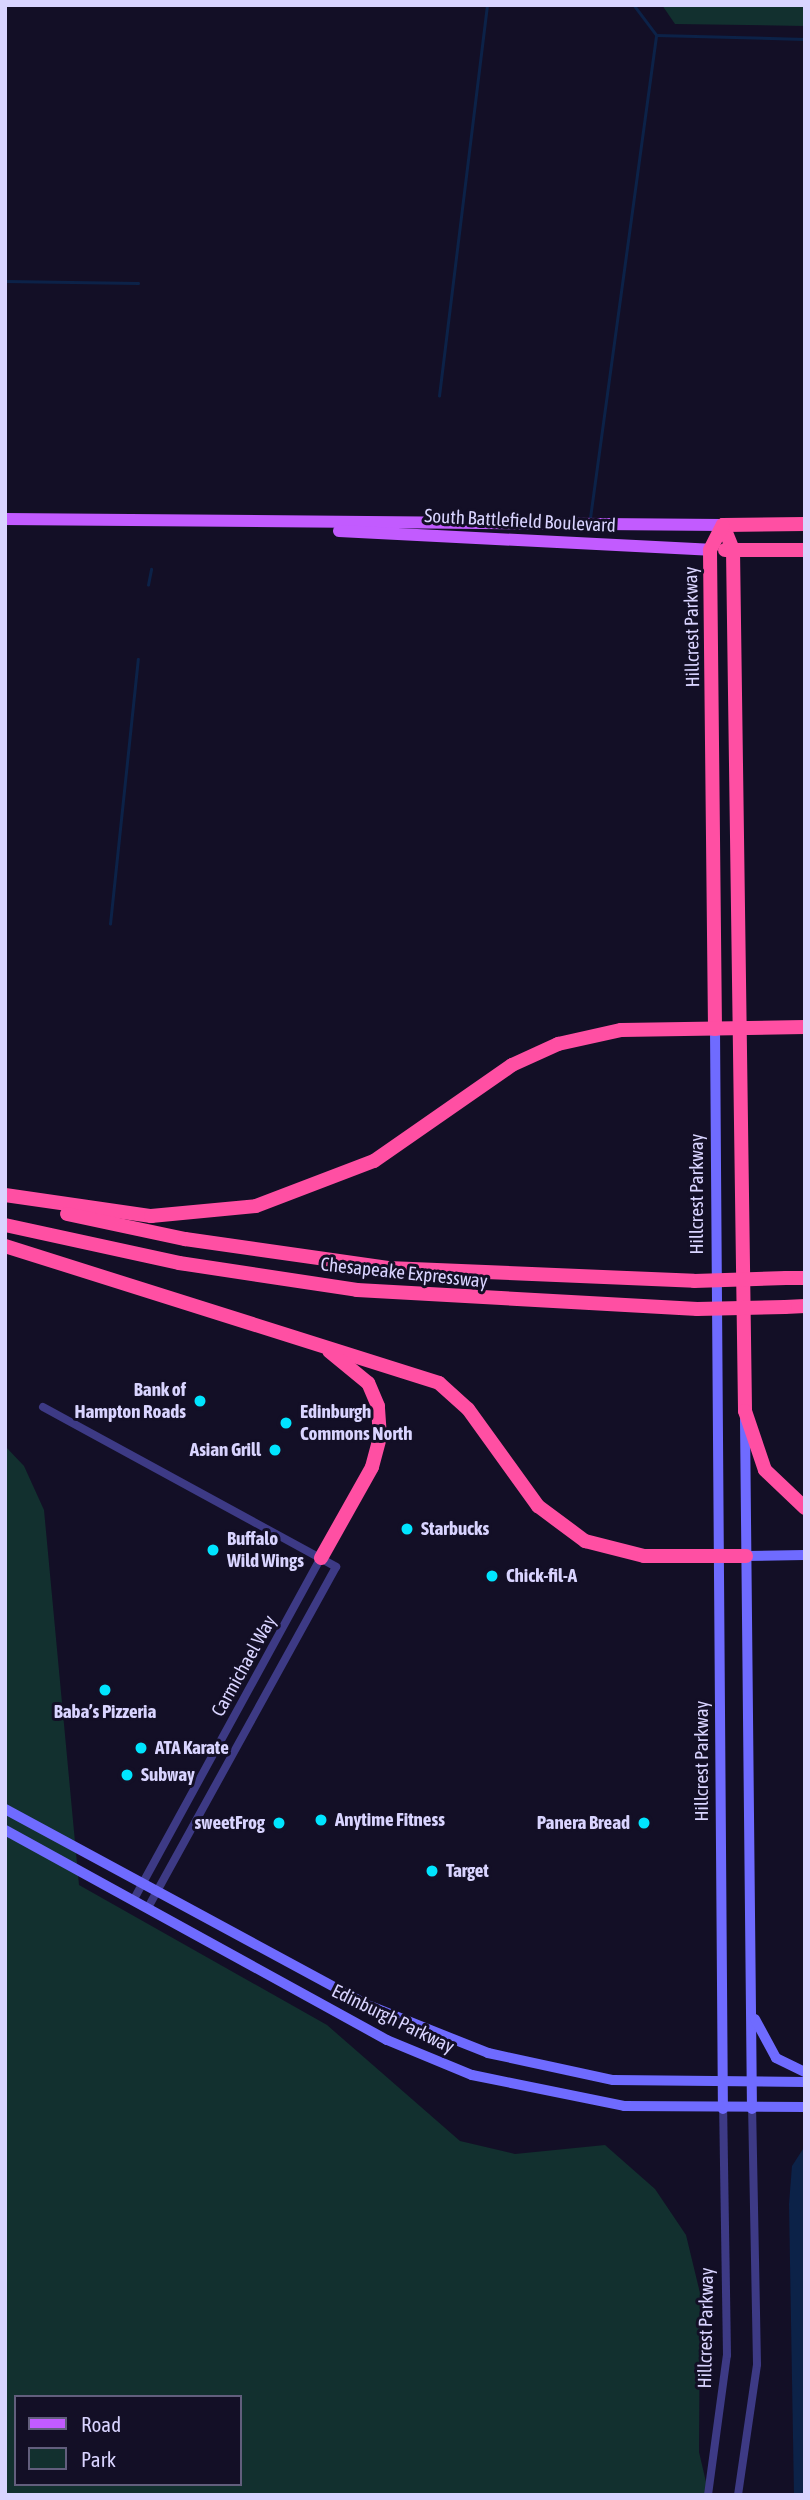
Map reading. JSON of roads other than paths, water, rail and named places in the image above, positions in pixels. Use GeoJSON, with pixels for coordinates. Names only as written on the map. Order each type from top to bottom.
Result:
{"type":"FeatureCollection","features":[{"type":"Feature","properties":{"kind":"highway","name":"South Battlefield Boulevard"},"geometry":{"type":"LineString","coordinates":[[723,524],[805,524]]}},
{"type":"Feature","properties":{"kind":"highway","name":"Hillcrest Parkway"},"geometry":{"type":"LineString","coordinates":[[715,1029],[710,550],[723,524]]}},
{"type":"Feature","properties":{"kind":"highway"},"geometry":{"type":"LineString","coordinates":[[723,524],[733,550],[745,1411],[765,1470],[805,1508]]}},
{"type":"Feature","properties":{"kind":"highway","name":"South Battlefield Boulevard"},"geometry":{"type":"LineString","coordinates":[[710,550],[805,550]]}},
{"type":"Feature","properties":{"kind":"highway"},"geometry":{"type":"LineString","coordinates":[[5,1198],[150,1216],[256,1206],[374,1161],[503,1071],[558,1044],[621,1030],[805,1027]]}},
{"type":"Feature","properties":{"kind":"highway","name":"Chesapeake Expressway"},"geometry":{"type":"LineString","coordinates":[[5,1198],[185,1239],[387,1268],[694,1281],[805,1278]]}},
{"type":"Feature","properties":{"kind":"highway","name":"Chesapeake Expressway"},"geometry":{"type":"LineString","coordinates":[[5,1225],[179,1263],[357,1290],[697,1309],[805,1307]]}},
{"type":"Feature","properties":{"kind":"highway"},"geometry":{"type":"LineString","coordinates":[[5,1246],[313,1341],[439,1383],[468,1409],[538,1506],[568,1533],[623,1553],[746,1556]]}},
{"type":"Feature","properties":{"kind":"highway"},"geometry":{"type":"LineString","coordinates":[[313,1341],[368,1383],[379,1416],[372,1467],[321,1558]]}},
{"type":"Feature","properties":{"kind":"main road","name":"South Battlefield Boulevard"},"geometry":{"type":"LineString","coordinates":[[5,519],[234,523],[723,524]]}},
{"type":"Feature","properties":{"kind":"main road","name":"South Battlefield Boulevard"},"geometry":{"type":"LineString","coordinates":[[234,523],[710,550]]}},
{"type":"Feature","properties":{"kind":"main road","name":"Hillcrest Parkway"},"geometry":{"type":"LineString","coordinates":[[715,1029],[723,2109]]}},
{"type":"Feature","properties":{"kind":"main road"},"geometry":{"type":"LineString","coordinates":[[745,1411],[752,2109]]}},
{"type":"Feature","properties":{"kind":"main road"},"geometry":{"type":"LineString","coordinates":[[746,1556],[805,1555]]}},
{"type":"Feature","properties":{"kind":"main road","name":"Edinburgh Parkway"},"geometry":{"type":"LineString","coordinates":[[5,1809],[386,2014],[471,2048],[577,2075],[723,2084],[805,2082]]}},
{"type":"Feature","properties":{"kind":"main road","name":"Edinburgh Parkway"},"geometry":{"type":"LineString","coordinates":[[5,1830],[387,2040],[454,2068],[595,2103],[723,2109],[805,2107]]}},
{"type":"Feature","properties":{"kind":"main road"},"geometry":{"type":"LineString","coordinates":[[751,1989],[767,2048],[805,2073]]}},
{"type":"Feature","properties":{"kind":"street"},"geometry":{"type":"LineString","coordinates":[[43,1407],[321,1558]]}},
{"type":"Feature","properties":{"kind":"street","name":"Carmichael Way"},"geometry":{"type":"LineString","coordinates":[[134,1899],[321,1558],[336,1567],[148,1907]]}},
{"type":"Feature","properties":{"kind":"street","name":"Hillcrest Parkway"},"geometry":{"type":"LineString","coordinates":[[708,2495],[728,2342],[723,2109]]}},
{"type":"Feature","properties":{"kind":"street"},"geometry":{"type":"LineString","coordinates":[[738,2495],[757,2364],[752,2109]]}},
{"type":"Feature","properties":{"kind":"water"},"geometry":{"type":"Polygon","coordinates":[[[805,2146],[805,2495],[794,2495],[789,2204],[792,2166],[805,2146]]]}},
{"type":"Feature","properties":{"kind":"waterway"},"geometry":{"type":"LineString","coordinates":[[439,396],[487,5]]}},
{"type":"Feature","properties":{"kind":"waterway"},"geometry":{"type":"LineString","coordinates":[[590,518],[656,35],[633,5]]}},
{"type":"Feature","properties":{"kind":"waterway"},"geometry":{"type":"LineString","coordinates":[[656,35],[805,39]]}},
{"type":"Feature","properties":{"kind":"waterway"},"geometry":{"type":"LineString","coordinates":[[5,281],[138,283]]}},
{"type":"Feature","properties":{"kind":"waterway"},"geometry":{"type":"LineString","coordinates":[[148,585],[151,569]]}},
{"type":"Feature","properties":{"kind":"waterway"},"geometry":{"type":"LineString","coordinates":[[110,924],[138,659]]}},
{"type":"Feature","properties":{"kind":"place","name":"Bank of Hampton Roads"},"geometry":{"type":"Point","coordinates":[200,1401]}},
{"type":"Feature","properties":{"kind":"place","name":"Edinburgh Commons North"},"geometry":{"type":"Point","coordinates":[286,1423]}},
{"type":"Feature","properties":{"kind":"place","name":"Asian Grill"},"geometry":{"type":"Point","coordinates":[275,1450]}},
{"type":"Feature","properties":{"kind":"place","name":"Starbucks"},"geometry":{"type":"Point","coordinates":[407,1529]}},
{"type":"Feature","properties":{"kind":"place","name":"Buffalo Wild Wings"},"geometry":{"type":"Point","coordinates":[213,1550]}},
{"type":"Feature","properties":{"kind":"place","name":"Chick-fil-A"},"geometry":{"type":"Point","coordinates":[492,1576]}},
{"type":"Feature","properties":{"kind":"place","name":"Baba’s Pizzeria"},"geometry":{"type":"Point","coordinates":[105,1690]}},
{"type":"Feature","properties":{"kind":"place","name":"ATA Karate"},"geometry":{"type":"Point","coordinates":[141,1748]}},
{"type":"Feature","properties":{"kind":"place","name":"Subway"},"geometry":{"type":"Point","coordinates":[127,1775]}},
{"type":"Feature","properties":{"kind":"place","name":"Anytime Fitness"},"geometry":{"type":"Point","coordinates":[321,1820]}},
{"type":"Feature","properties":{"kind":"place","name":"sweetFrog"},"geometry":{"type":"Point","coordinates":[279,1823]}},
{"type":"Feature","properties":{"kind":"place","name":"Panera Bread"},"geometry":{"type":"Point","coordinates":[644,1823]}},
{"type":"Feature","properties":{"kind":"place","name":"Target"},"geometry":{"type":"Point","coordinates":[432,1871]}}]}
